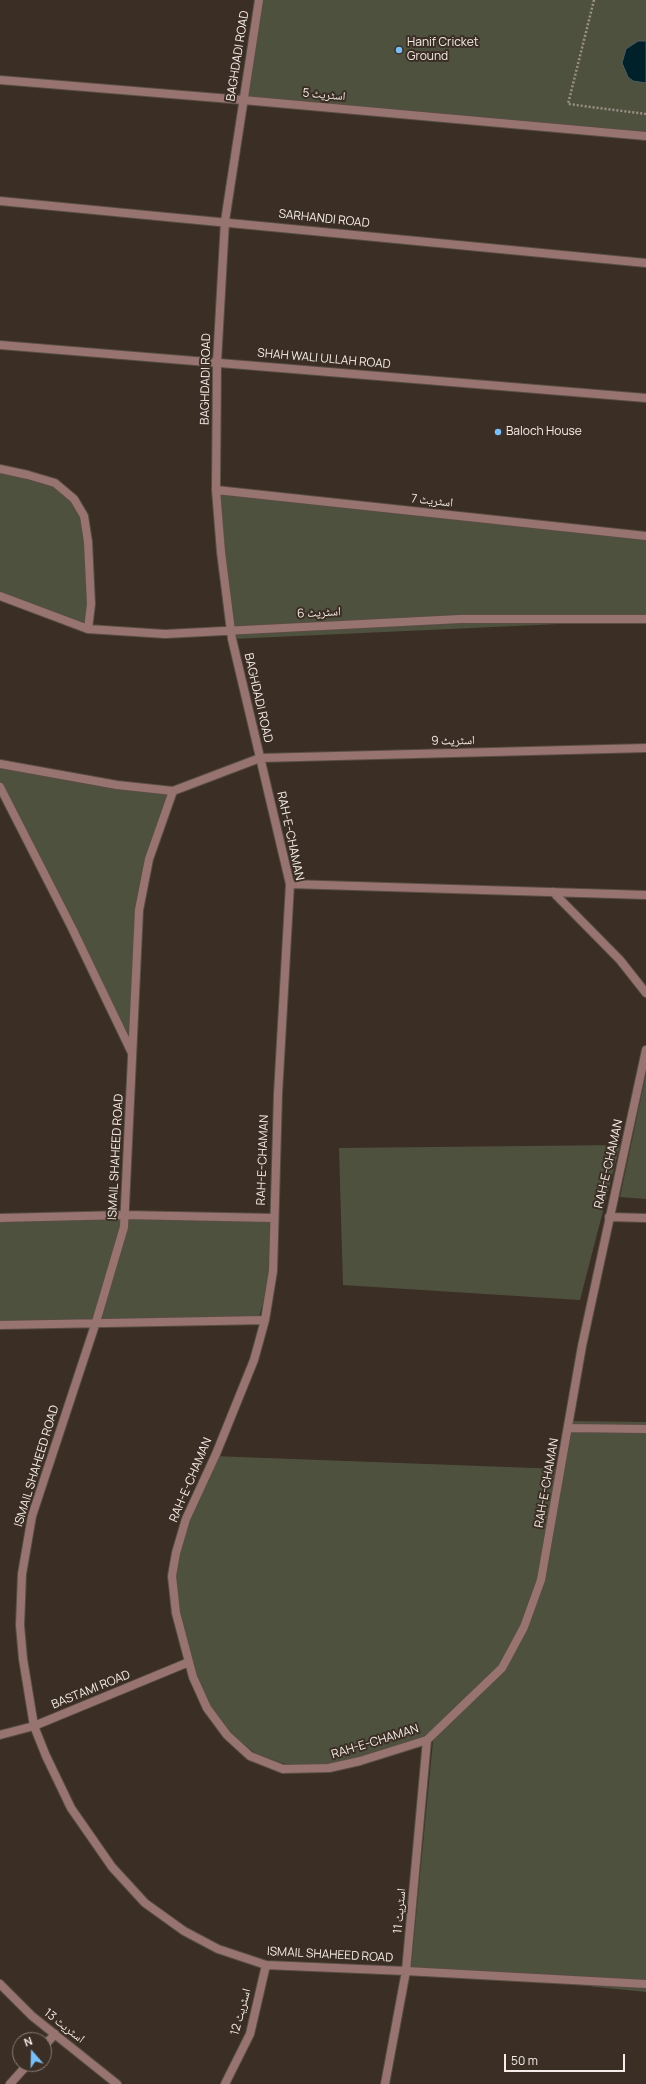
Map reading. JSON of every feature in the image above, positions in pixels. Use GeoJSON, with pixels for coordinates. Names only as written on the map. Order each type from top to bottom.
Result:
{"type":"FeatureCollection","features":[{"type":"Feature","properties":{"kind":"street","name":"BAGHDADI ROAD"},"geometry":{"type":"LineString","coordinates":[[258,0],[225,221],[217,362],[216,490],[230,630],[260,758]]}},
{"type":"Feature","properties":{"kind":"street","name":"اسٹریٹ 5"},"geometry":{"type":"LineString","coordinates":[[0,80],[646,136]]}},
{"type":"Feature","properties":{"kind":"street","name":"SARHANDI ROAD"},"geometry":{"type":"LineString","coordinates":[[0,201],[225,221],[646,263]]}},
{"type":"Feature","properties":{"kind":"street","name":"SHAH WALI ULLAH ROAD"},"geometry":{"type":"LineString","coordinates":[[0,345],[646,398]]}},
{"type":"Feature","properties":{"kind":"street"},"geometry":{"type":"LineString","coordinates":[[0,469],[28,474],[55,483],[74,499],[84,516],[88,542],[91,604],[88,629]]}},
{"type":"Feature","properties":{"kind":"street","name":"اسٹریٹ 7"},"geometry":{"type":"LineString","coordinates":[[216,490],[646,536]]}},
{"type":"Feature","properties":{"kind":"street","name":"اسٹریٹ 6"},"geometry":{"type":"LineString","coordinates":[[0,596],[88,629],[165,634],[460,619],[646,619]]}},
{"type":"Feature","properties":{"kind":"street","name":"اسٹریٹ 9"},"geometry":{"type":"LineString","coordinates":[[173,791],[260,758],[646,748]]}},
{"type":"Feature","properties":{"kind":"street","name":"RAH-E-CHAMAN"},"geometry":{"type":"LineString","coordinates":[[260,758],[290,884],[278,1094],[273,1218],[273,1271],[265,1320],[254,1360],[216,1454],[186,1519],[176,1553],[172,1576],[176,1613],[189,1662],[207,1708],[226,1735],[250,1756],[283,1768],[329,1768],[360,1761],[427,1740],[502,1668],[524,1627],[542,1580],[582,1346],[646,1050]]}},
{"type":"Feature","properties":{"kind":"street"},"geometry":{"type":"LineString","coordinates":[[0,764],[117,786],[173,791],[149,858],[139,910],[133,1056]]}},
{"type":"Feature","properties":{"kind":"street","name":"ISMAIL SHAHEED ROAD"},"geometry":{"type":"LineString","coordinates":[[0,787],[72,928],[133,1056],[124,1228],[96,1322],[32,1516],[22,1574],[20,1624],[34,1726],[46,1756],[71,1808],[112,1867],[145,1903],[184,1932],[218,1949],[266,1965],[406,1970],[646,1984]]}},
{"type":"Feature","properties":{"kind":"street"},"geometry":{"type":"LineString","coordinates":[[290,884],[646,895]]}},
{"type":"Feature","properties":{"kind":"street"},"geometry":{"type":"LineString","coordinates":[[552,892],[620,960],[646,993]]}},
{"type":"Feature","properties":{"kind":"street"},"geometry":{"type":"LineString","coordinates":[[0,1218],[125,1215],[273,1218]]}},
{"type":"Feature","properties":{"kind":"street"},"geometry":{"type":"LineString","coordinates":[[609,1217],[646,1218]]}},
{"type":"Feature","properties":{"kind":"street"},"geometry":{"type":"LineString","coordinates":[[0,1325],[265,1320]]}},
{"type":"Feature","properties":{"kind":"street"},"geometry":{"type":"LineString","coordinates":[[568,1428],[646,1429]]}},
{"type":"Feature","properties":{"kind":"street","name":"BASTAMI ROAD"},"geometry":{"type":"LineString","coordinates":[[0,1735],[34,1726],[189,1662]]}},
{"type":"Feature","properties":{"kind":"street","name":"اسٹریٹ 11"},"geometry":{"type":"LineString","coordinates":[[386,2084],[406,1970],[427,1740]]}},
{"type":"Feature","properties":{"kind":"street","name":"اسٹریٹ 12"},"geometry":{"type":"LineString","coordinates":[[225,2084],[250,2034],[266,1965]]}},
{"type":"Feature","properties":{"kind":"street","name":"اسٹریٹ 13"},"geometry":{"type":"LineString","coordinates":[[0,1984],[32,2016],[117,2084]]}},
{"type":"Feature","properties":{"kind":"street"},"geometry":{"type":"LineString","coordinates":[[52,2037],[55,2034]]}},
{"type":"Feature","properties":{"kind":"street"},"geometry":{"type":"LineString","coordinates":[[10,2084],[21,2072]]}},
{"type":"Feature","properties":{"kind":"path"},"geometry":{"type":"LineString","coordinates":[[594,0],[568,104],[646,114]]}},
{"type":"Feature","properties":{"kind":"green space","name":"Hanif Cricket Ground"},"geometry":{"type":"Polygon","coordinates":[[[262,0],[646,0],[646,136],[243,100],[262,0]]]}},
{"type":"Feature","properties":{"kind":"green space"},"geometry":{"type":"Polygon","coordinates":[[[0,469],[55,483],[84,516],[88,629],[0,596],[0,469]]]}},
{"type":"Feature","properties":{"kind":"green space"},"geometry":{"type":"Polygon","coordinates":[[[216,490],[646,536],[646,620],[232,639],[216,490]]]}},
{"type":"Feature","properties":{"kind":"green space"},"geometry":{"type":"Polygon","coordinates":[[[0,764],[52,774],[179,788],[162,823],[139,910],[133,1056],[0,788],[0,764]]]}},
{"type":"Feature","properties":{"kind":"green space"},"geometry":{"type":"Polygon","coordinates":[[[646,1074],[646,1199],[620,1197],[646,1074]]]}},
{"type":"Feature","properties":{"kind":"green space"},"geometry":{"type":"Polygon","coordinates":[[[620,1145],[580,1300],[343,1285],[339,1148],[620,1145]]]}},
{"type":"Feature","properties":{"kind":"green space"},"geometry":{"type":"Polygon","coordinates":[[[0,1218],[273,1218],[271,1275],[257,1324],[0,1327],[0,1218]]]}},
{"type":"Feature","properties":{"kind":"green space"},"geometry":{"type":"Polygon","coordinates":[[[569,1421],[646,1422],[646,1992],[411,1968],[434,1731],[403,1747],[330,1767],[288,1765],[255,1753],[228,1732],[210,1705],[184,1649],[174,1583],[184,1519],[196,1487],[212,1456],[561,1469],[569,1421]]]}},
{"type":"Feature","properties":{"kind":"water"},"geometry":{"type":"Polygon","coordinates":[[[638,41],[646,41],[646,83],[633,81],[628,77],[622,63],[626,49],[638,41]]]}},
{"type":"Feature","properties":{"kind":"place","name":"Hanif Cricket Ground"},"geometry":{"type":"Point","coordinates":[399,50]}},
{"type":"Feature","properties":{"kind":"place","name":"Baloch House"},"geometry":{"type":"Point","coordinates":[498,432]}}]}
